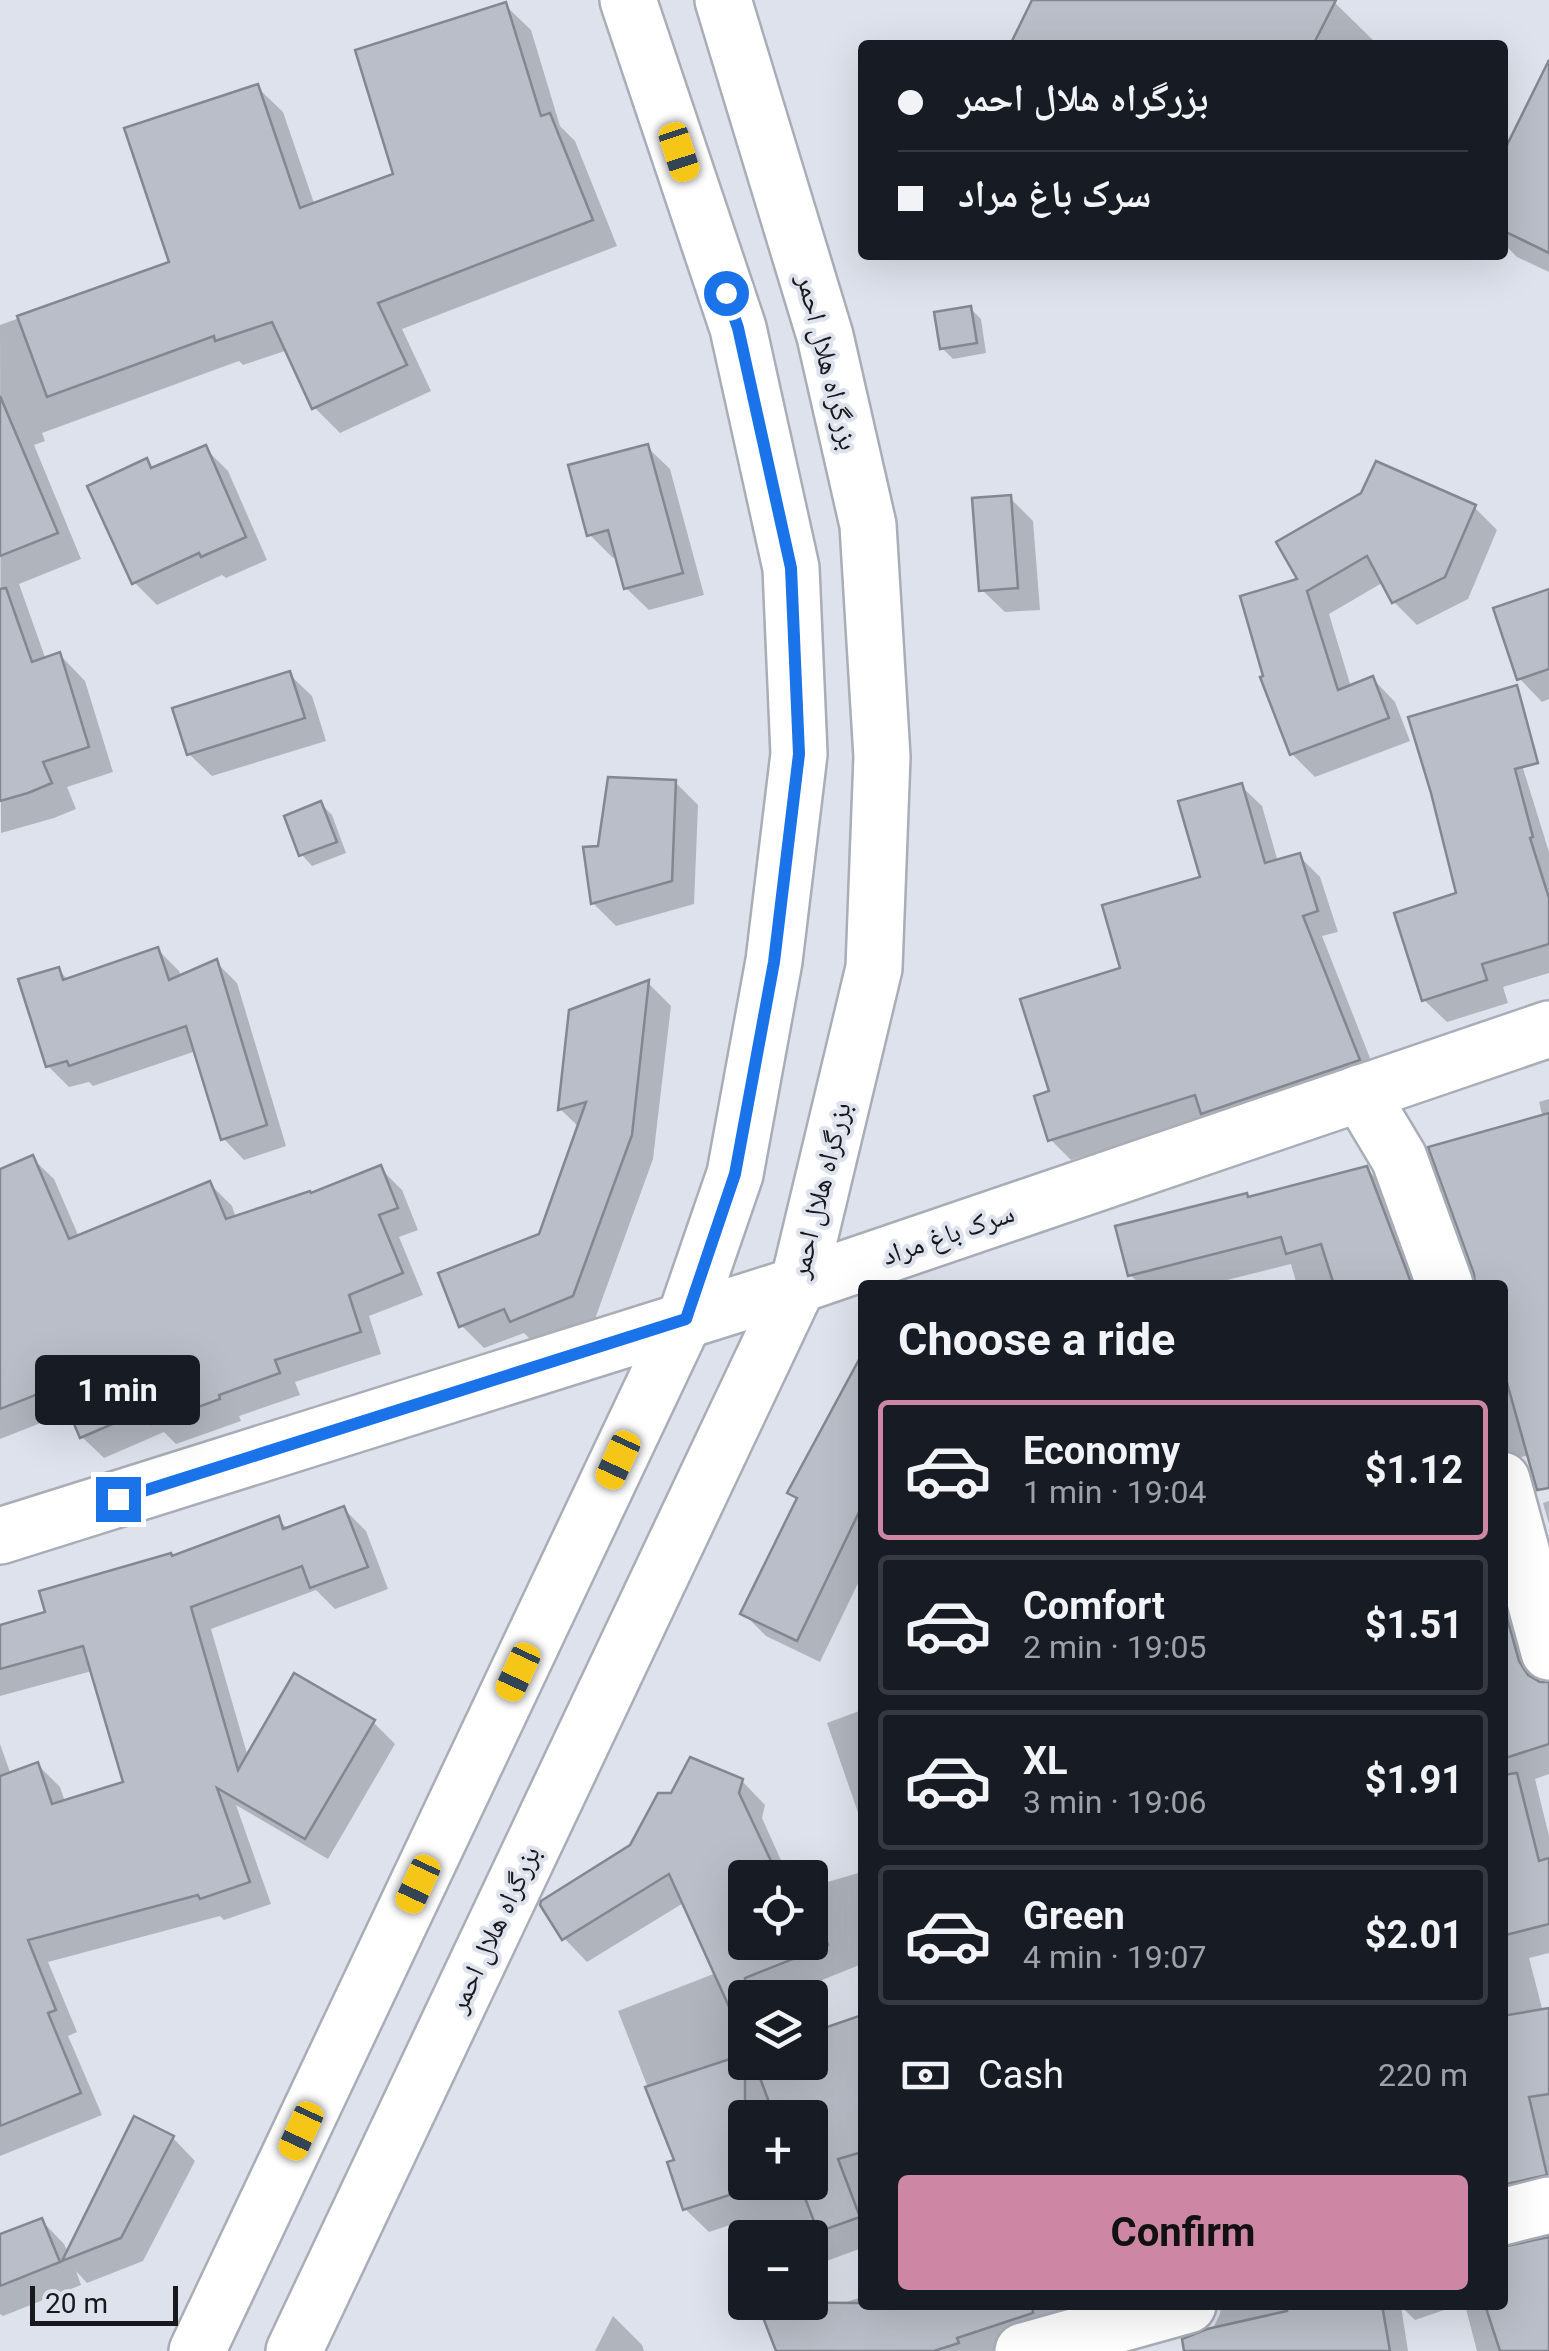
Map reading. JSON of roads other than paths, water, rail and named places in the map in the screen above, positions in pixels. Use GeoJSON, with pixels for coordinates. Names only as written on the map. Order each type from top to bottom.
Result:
{"type":"FeatureCollection","features":[{"type":"Feature","properties":{"kind":"main road","name":"بزرگراه هلال احمر"},"geometry":{"type":"LineString","coordinates":[[294,2351],[798,1285],[874,968],[882,757],[868,525],[825,336],[722,0]]}},
{"type":"Feature","properties":{"kind":"main road"},"geometry":{"type":"LineString","coordinates":[[197,2351],[686,1319],[735,1174],[774,962],[799,754],[791,568],[738,328],[639,4]]}},
{"type":"Feature","properties":{"kind":"main road","name":"سرک باغ مراد"},"geometry":{"type":"LineString","coordinates":[[2,1531],[798,1285],[1549,1028]]}},
{"type":"Feature","properties":{"kind":"main road"},"geometry":{"type":"LineString","coordinates":[[1360,1093],[1399,1158],[1443,1280]]}},
{"type":"Feature","properties":{"kind":"main road"},"geometry":{"type":"LineString","coordinates":[[1508,1502],[1549,1652]]}},
{"type":"Feature","properties":{"kind":"main road"},"geometry":{"type":"LineString","coordinates":[[1508,2216],[1549,2204]]}},
{"type":"Feature","properties":{"kind":"main road"},"geometry":{"type":"LineString","coordinates":[[1023,2351],[1170,2310]]}}]}
